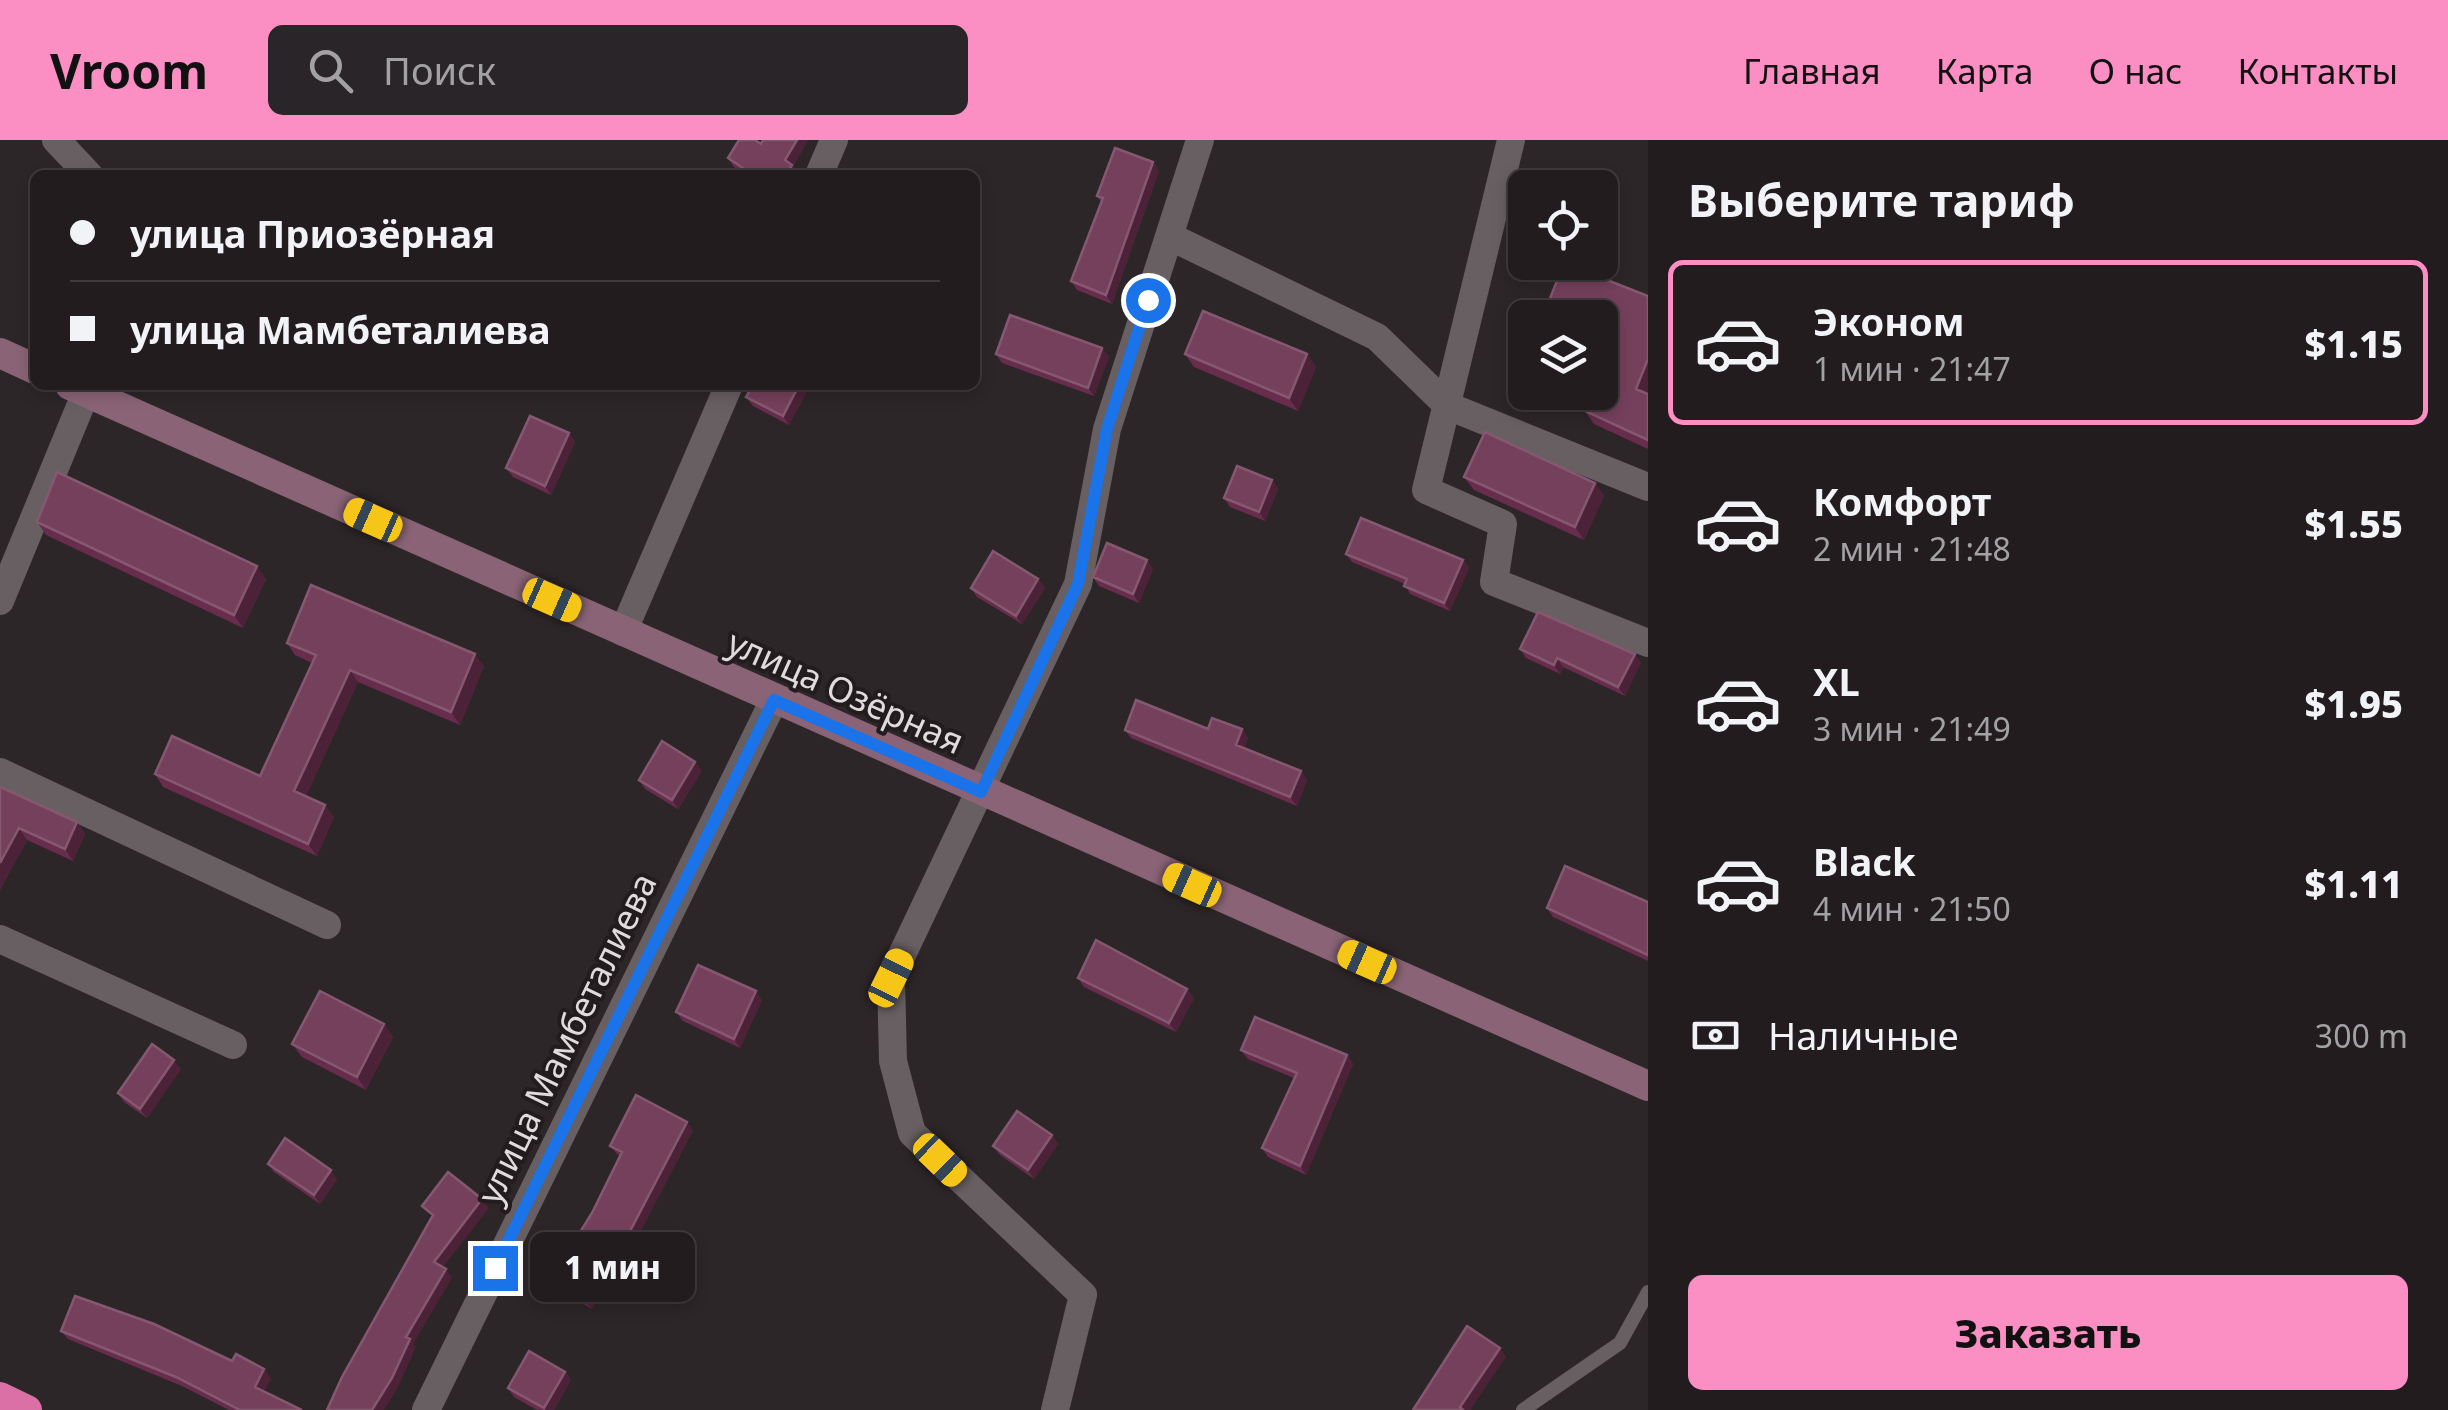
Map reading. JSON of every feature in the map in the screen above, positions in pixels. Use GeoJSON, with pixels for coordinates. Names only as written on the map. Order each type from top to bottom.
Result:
{"type":"FeatureCollection","features":[{"type":"Feature","properties":{"kind":"highway"},"geometry":{"type":"LineString","coordinates":[[0,1397],[27,1410]]}},
{"type":"Feature","properties":{"kind":"street"},"geometry":{"type":"LineString","coordinates":[[56,140],[84,170]]}},
{"type":"Feature","properties":{"kind":"street"},"geometry":{"type":"LineString","coordinates":[[821,170],[834,140]]}},
{"type":"Feature","properties":{"kind":"street"},"geometry":{"type":"LineString","coordinates":[[1056,1410],[1083,1296],[912,1134],[893,1061],[891,978],[1078,584],[1107,429],[1200,140]]}},
{"type":"Feature","properties":{"kind":"street"},"geometry":{"type":"LineString","coordinates":[[1511,140],[1426,490],[1503,524],[1494,582],[1648,643]]}},
{"type":"Feature","properties":{"kind":"street"},"geometry":{"type":"LineString","coordinates":[[1169,236],[1378,337],[1448,406],[1648,487]]}},
{"type":"Feature","properties":{"kind":"street"},"geometry":{"type":"LineString","coordinates":[[0,354],[30,367]]}},
{"type":"Feature","properties":{"kind":"street"},"geometry":{"type":"LineString","coordinates":[[0,601],[81,390]]}},
{"type":"Feature","properties":{"kind":"street","name":"улица Озёрная"},"geometry":{"type":"LineString","coordinates":[[89,390],[774,700],[1648,1086]]}},
{"type":"Feature","properties":{"kind":"street"},"geometry":{"type":"LineString","coordinates":[[623,632],[727,390]]}},
{"type":"Feature","properties":{"kind":"street","name":"улица Мамбеталиева"},"geometry":{"type":"LineString","coordinates":[[426,1410],[774,700]]}},
{"type":"Feature","properties":{"kind":"street"},"geometry":{"type":"LineString","coordinates":[[0,772],[327,925]]}},
{"type":"Feature","properties":{"kind":"street"},"geometry":{"type":"LineString","coordinates":[[0,939],[233,1046]]}},
{"type":"Feature","properties":{"kind":"lane"},"geometry":{"type":"LineString","coordinates":[[1523,1410],[1620,1344],[1648,1292]]}},
{"type":"Feature","properties":{"kind":"building"},"geometry":{"type":"Polygon","coordinates":[[[739,140],[761,144],[763,140],[797,140],[785,160],[792,165],[789,170],[746,170],[728,158],[739,140]]]}},
{"type":"Feature","properties":{"kind":"building"},"geometry":{"type":"Polygon","coordinates":[[[1115,148],[1153,162],[1106,295],[1071,281],[1103,198],[1097,196],[1115,148]]]}},
{"type":"Feature","properties":{"kind":"building"},"geometry":{"type":"Polygon","coordinates":[[[1557,280],[1607,280],[1648,296],[1648,359],[1636,389],[1648,394],[1648,440],[1585,411],[1618,410],[1618,300],[1549,300],[1557,280]]]}},
{"type":"Feature","properties":{"kind":"building"},"geometry":{"type":"Polygon","coordinates":[[[1203,311],[1307,354],[1289,398],[1185,354],[1203,311]]]}},
{"type":"Feature","properties":{"kind":"building"},"geometry":{"type":"Polygon","coordinates":[[[1010,315],[1102,348],[1088,388],[996,354],[1010,315]]]}},
{"type":"Feature","properties":{"kind":"building"},"geometry":{"type":"Polygon","coordinates":[[[750,390],[796,390],[783,416],[746,397],[750,390]]]}},
{"type":"Feature","properties":{"kind":"building"},"geometry":{"type":"Polygon","coordinates":[[[530,416],[569,433],[545,486],[506,468],[530,416]]]}},
{"type":"Feature","properties":{"kind":"building"},"geometry":{"type":"Polygon","coordinates":[[[1485,432],[1595,483],[1575,527],[1464,477],[1485,432]]]}},
{"type":"Feature","properties":{"kind":"building"},"geometry":{"type":"Polygon","coordinates":[[[1237,466],[1272,480],[1259,512],[1224,498],[1237,466]]]}},
{"type":"Feature","properties":{"kind":"building"},"geometry":{"type":"Polygon","coordinates":[[[57,472],[257,566],[234,615],[37,522],[57,472]]]}},
{"type":"Feature","properties":{"kind":"building"},"geometry":{"type":"Polygon","coordinates":[[[1361,518],[1463,560],[1444,603],[1404,586],[1407,579],[1346,554],[1361,518]]]}},
{"type":"Feature","properties":{"kind":"building"},"geometry":{"type":"Polygon","coordinates":[[[1107,543],[1147,560],[1133,594],[1093,577],[1107,543]]]}},
{"type":"Feature","properties":{"kind":"building"},"geometry":{"type":"Polygon","coordinates":[[[993,551],[1038,579],[1016,616],[971,588],[993,551]]]}},
{"type":"Feature","properties":{"kind":"building"},"geometry":{"type":"Polygon","coordinates":[[[311,585],[475,654],[451,712],[350,670],[294,791],[325,805],[308,844],[155,774],[172,736],[260,776],[316,655],[287,643],[311,585]]]}},
{"type":"Feature","properties":{"kind":"building"},"geometry":{"type":"Polygon","coordinates":[[[1538,612],[1635,654],[1618,687],[1557,658],[1554,665],[1520,649],[1538,612]]]}},
{"type":"Feature","properties":{"kind":"building"},"geometry":{"type":"Polygon","coordinates":[[[1136,700],[1208,729],[1212,718],[1242,729],[1236,745],[1301,771],[1290,797],[1125,730],[1136,700]]]}},
{"type":"Feature","properties":{"kind":"building"},"geometry":{"type":"Polygon","coordinates":[[[662,741],[695,762],[672,800],[639,780],[662,741]]]}},
{"type":"Feature","properties":{"kind":"building"},"geometry":{"type":"Polygon","coordinates":[[[0,787],[77,822],[65,849],[19,828],[0,863],[0,787]]]}},
{"type":"Feature","properties":{"kind":"building"},"geometry":{"type":"Polygon","coordinates":[[[1565,866],[1648,902],[1648,955],[1547,908],[1565,866]]]}},
{"type":"Feature","properties":{"kind":"building"},"geometry":{"type":"Polygon","coordinates":[[[1096,940],[1187,989],[1169,1023],[1078,978],[1096,940]]]}},
{"type":"Feature","properties":{"kind":"building"},"geometry":{"type":"Polygon","coordinates":[[[698,965],[756,991],[734,1039],[676,1012],[698,965]]]}},
{"type":"Feature","properties":{"kind":"building"},"geometry":{"type":"Polygon","coordinates":[[[320,991],[384,1024],[357,1077],[292,1044],[320,991]]]}},
{"type":"Feature","properties":{"kind":"building"},"geometry":{"type":"Polygon","coordinates":[[[1255,1017],[1347,1055],[1300,1166],[1262,1148],[1297,1073],[1241,1050],[1255,1017]]]}},
{"type":"Feature","properties":{"kind":"building"},"geometry":{"type":"Polygon","coordinates":[[[152,1044],[174,1060],[140,1109],[118,1093],[152,1044]]]}},
{"type":"Feature","properties":{"kind":"building"},"geometry":{"type":"Polygon","coordinates":[[[636,1095],[687,1122],[629,1233],[585,1301],[551,1279],[592,1213],[622,1152],[610,1146],[636,1095]]]}},
{"type":"Feature","properties":{"kind":"building"},"geometry":{"type":"Polygon","coordinates":[[[1017,1111],[1052,1135],[1028,1170],[993,1146],[1017,1111]]]}},
{"type":"Feature","properties":{"kind":"building"},"geometry":{"type":"Polygon","coordinates":[[[285,1138],[331,1170],[314,1195],[268,1164],[285,1138]]]}},
{"type":"Feature","properties":{"kind":"building"},"geometry":{"type":"Polygon","coordinates":[[[448,1172],[482,1199],[434,1262],[446,1269],[406,1337],[410,1339],[392,1378],[372,1410],[327,1410],[433,1215],[422,1206],[448,1172]]]}},
{"type":"Feature","properties":{"kind":"building"},"geometry":{"type":"Polygon","coordinates":[[[75,1296],[154,1324],[232,1361],[236,1354],[264,1369],[255,1387],[302,1410],[240,1410],[176,1377],[61,1331],[75,1296]]]}},
{"type":"Feature","properties":{"kind":"building"},"geometry":{"type":"Polygon","coordinates":[[[1467,1326],[1500,1348],[1460,1407],[1463,1410],[1413,1410],[1467,1326]]]}},
{"type":"Feature","properties":{"kind":"building"},"geometry":{"type":"Polygon","coordinates":[[[529,1351],[565,1372],[544,1408],[508,1388],[529,1351]]]}},
{"type":"Feature","properties":{"kind":"route"},"geometry":{"type":"LineString","coordinates":[[495,1268],[774,700],[981,792],[1078,584],[1107,429],[1148,300]]}}]}
